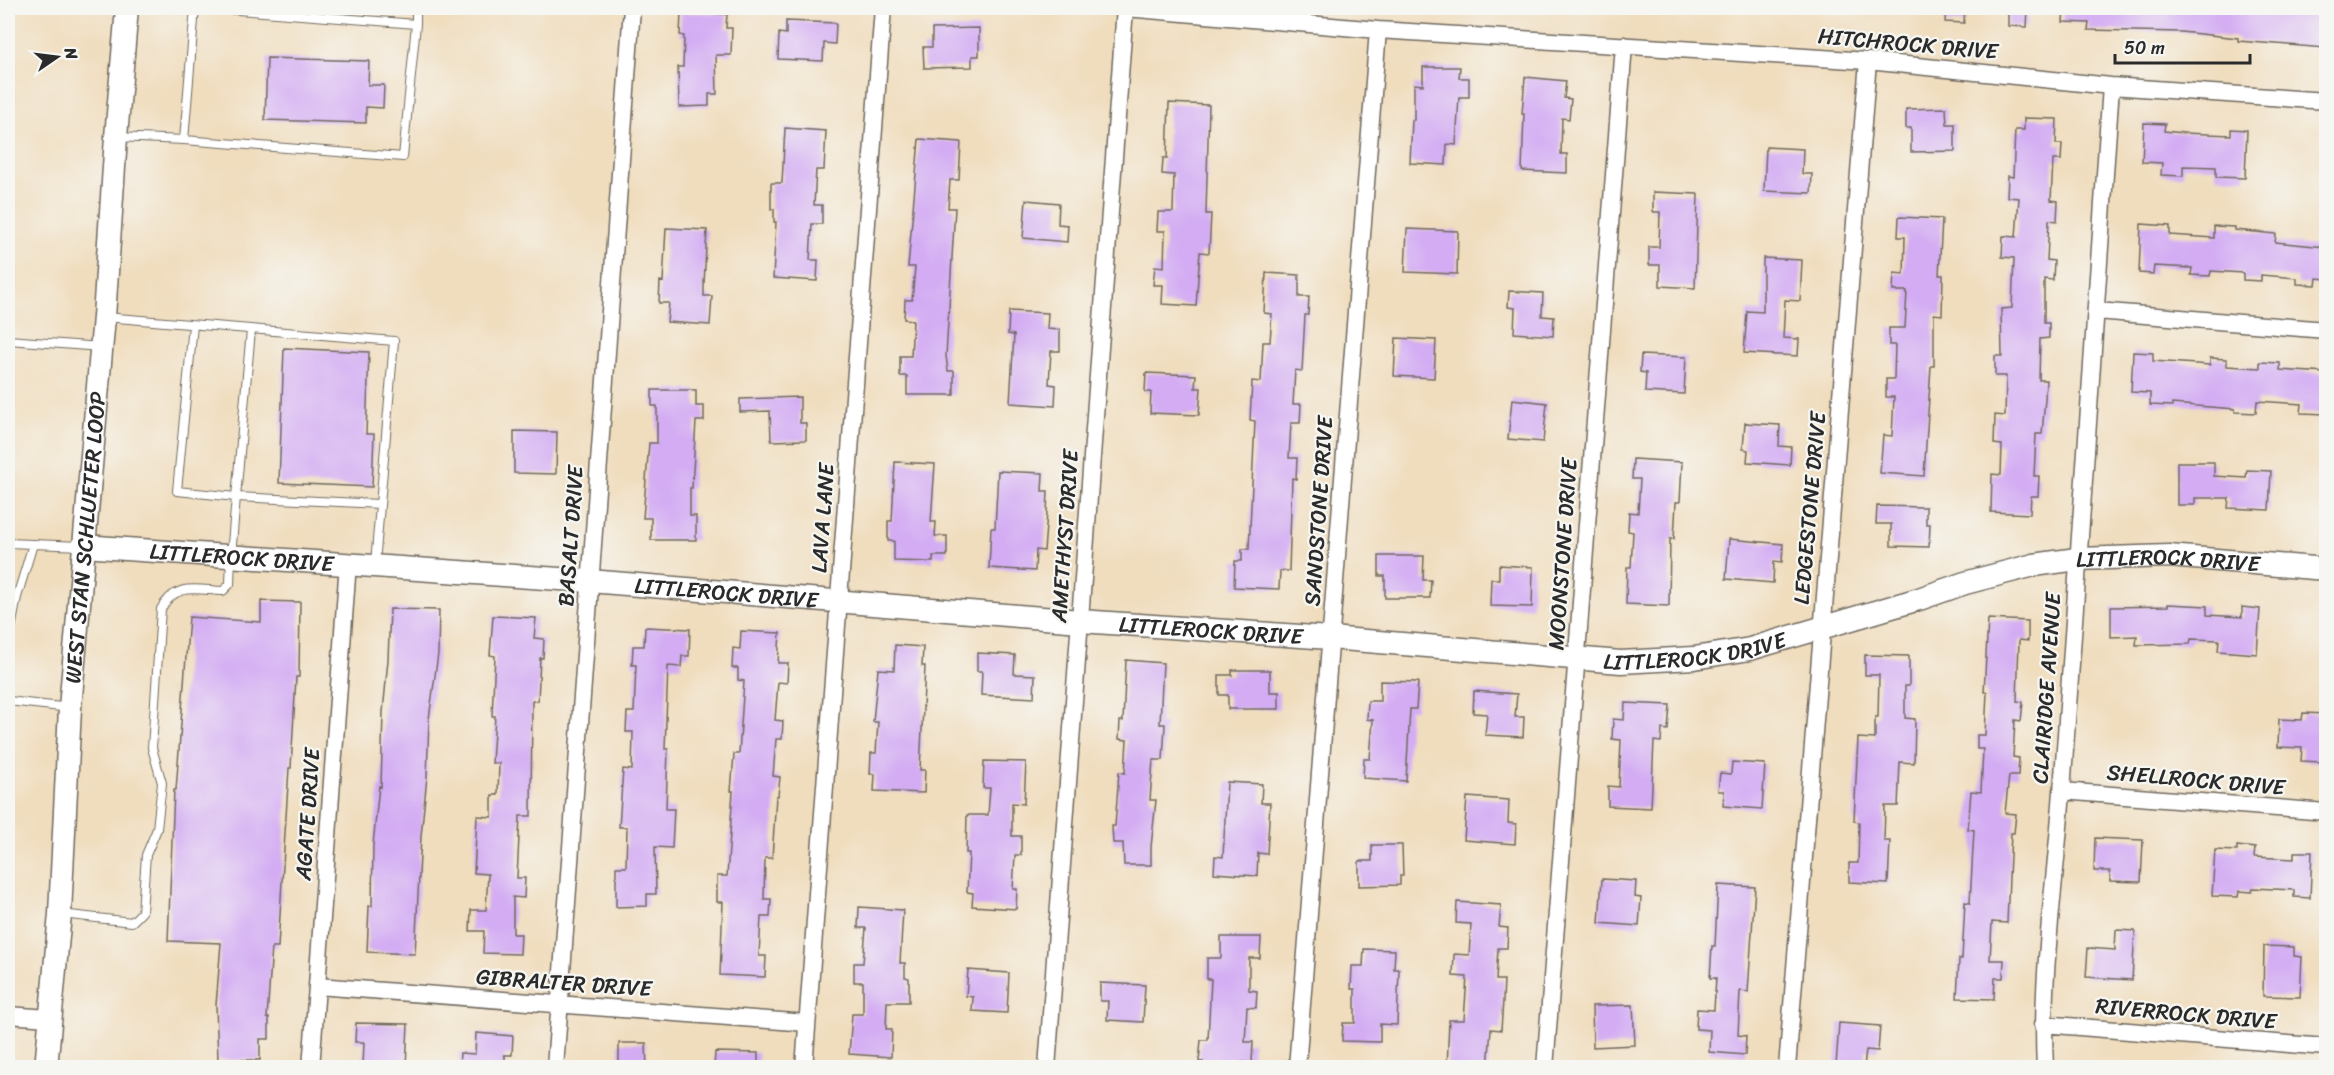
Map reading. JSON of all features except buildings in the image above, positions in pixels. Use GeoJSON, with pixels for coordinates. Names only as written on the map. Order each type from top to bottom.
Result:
{"type":"FeatureCollection","features":[{"type":"Feature","properties":{"kind":"street","name":"WEST STAN SCHLUETER LOOP"},"geometry":{"type":"LineString","coordinates":[[46,1068],[60,914],[70,708],[104,317],[127,8]]}},
{"type":"Feature","properties":{"kind":"street","name":"BASALT DRIVE"},"geometry":{"type":"LineString","coordinates":[[555,1068],[632,8]]}},
{"type":"Feature","properties":{"kind":"street","name":"LAVA LANE"},"geometry":{"type":"LineString","coordinates":[[804,1068],[883,8]]}},
{"type":"Feature","properties":{"kind":"street","name":"HITCHROCK DRIVE"},"geometry":{"type":"LineString","coordinates":[[1125,8],[1378,30],[1868,61],[2111,86],[2326,101]]}},
{"type":"Feature","properties":{"kind":"street","name":"AMETHYST DRIVE"},"geometry":{"type":"LineString","coordinates":[[1047,1068],[1125,8]]}},
{"type":"Feature","properties":{"kind":"street","name":"SANDSTONE DRIVE"},"geometry":{"type":"LineString","coordinates":[[1297,1068],[1378,30]]}},
{"type":"Feature","properties":{"kind":"street","name":"MOONSTONE DRIVE"},"geometry":{"type":"LineString","coordinates":[[1545,1068],[1624,45]]}},
{"type":"Feature","properties":{"kind":"street","name":"LEDGESTONE DRIVE"},"geometry":{"type":"LineString","coordinates":[[1787,1068],[1868,61]]}},
{"type":"Feature","properties":{"kind":"street"},"geometry":{"type":"LineString","coordinates":[[2111,86],[2097,311],[2326,330]]}},
{"type":"Feature","properties":{"kind":"street","name":"CLAIRIDGE AVENUE"},"geometry":{"type":"LineString","coordinates":[[2045,1068],[2043,1023],[2097,311]]}},
{"type":"Feature","properties":{"kind":"street","name":"LITTLEROCK DRIVE"},"geometry":{"type":"LineString","coordinates":[[83,546],[589,581],[1621,662],[1694,658],[1750,649],[1919,599],[1965,582],[2034,565],[2077,559],[2169,556],[2326,569]]}},
{"type":"Feature","properties":{"kind":"street","name":"AGATE DRIVE"},"geometry":{"type":"LineString","coordinates":[[311,1068],[348,563]]}},
{"type":"Feature","properties":{"kind":"street","name":"SHELLROCK DRIVE"},"geometry":{"type":"LineString","coordinates":[[2062,791],[2326,812]]}},
{"type":"Feature","properties":{"kind":"street","name":"GIBRALTER DRIVE"},"geometry":{"type":"LineString","coordinates":[[317,986],[807,1023]]}},
{"type":"Feature","properties":{"kind":"street"},"geometry":{"type":"LineString","coordinates":[[8,1015],[49,1017]]}},
{"type":"Feature","properties":{"kind":"street","name":"RIVERROCK DRIVE"},"geometry":{"type":"LineString","coordinates":[[2043,1023],[2326,1047]]}},
{"type":"Feature","properties":{"kind":"lane"},"geometry":{"type":"LineString","coordinates":[[184,140],[195,8]]}},
{"type":"Feature","properties":{"kind":"lane"},"geometry":{"type":"LineString","coordinates":[[213,8],[416,24]]}},
{"type":"Feature","properties":{"kind":"lane"},"geometry":{"type":"LineString","coordinates":[[116,137],[403,157],[416,8]]}},
{"type":"Feature","properties":{"kind":"lane"},"geometry":{"type":"LineString","coordinates":[[104,317],[394,341],[375,565]]}},
{"type":"Feature","properties":{"kind":"lane"},"geometry":{"type":"LineString","coordinates":[[193,325],[177,491],[236,497],[380,504]]}},
{"type":"Feature","properties":{"kind":"lane"},"geometry":{"type":"LineString","coordinates":[[60,914],[132,921],[142,912],[146,855],[157,829],[162,783],[152,747],[161,609],[168,597],[181,590],[223,591],[230,584],[251,330]]}},
{"type":"Feature","properties":{"kind":"lane"},"geometry":{"type":"LineString","coordinates":[[8,340],[101,347]]}},
{"type":"Feature","properties":{"kind":"lane"},"geometry":{"type":"LineString","coordinates":[[8,543],[83,546]]}},
{"type":"Feature","properties":{"kind":"lane"},"geometry":{"type":"LineString","coordinates":[[8,644],[17,597],[33,544]]}},
{"type":"Feature","properties":{"kind":"lane"},"geometry":{"type":"LineString","coordinates":[[8,701],[70,708]]}}]}
